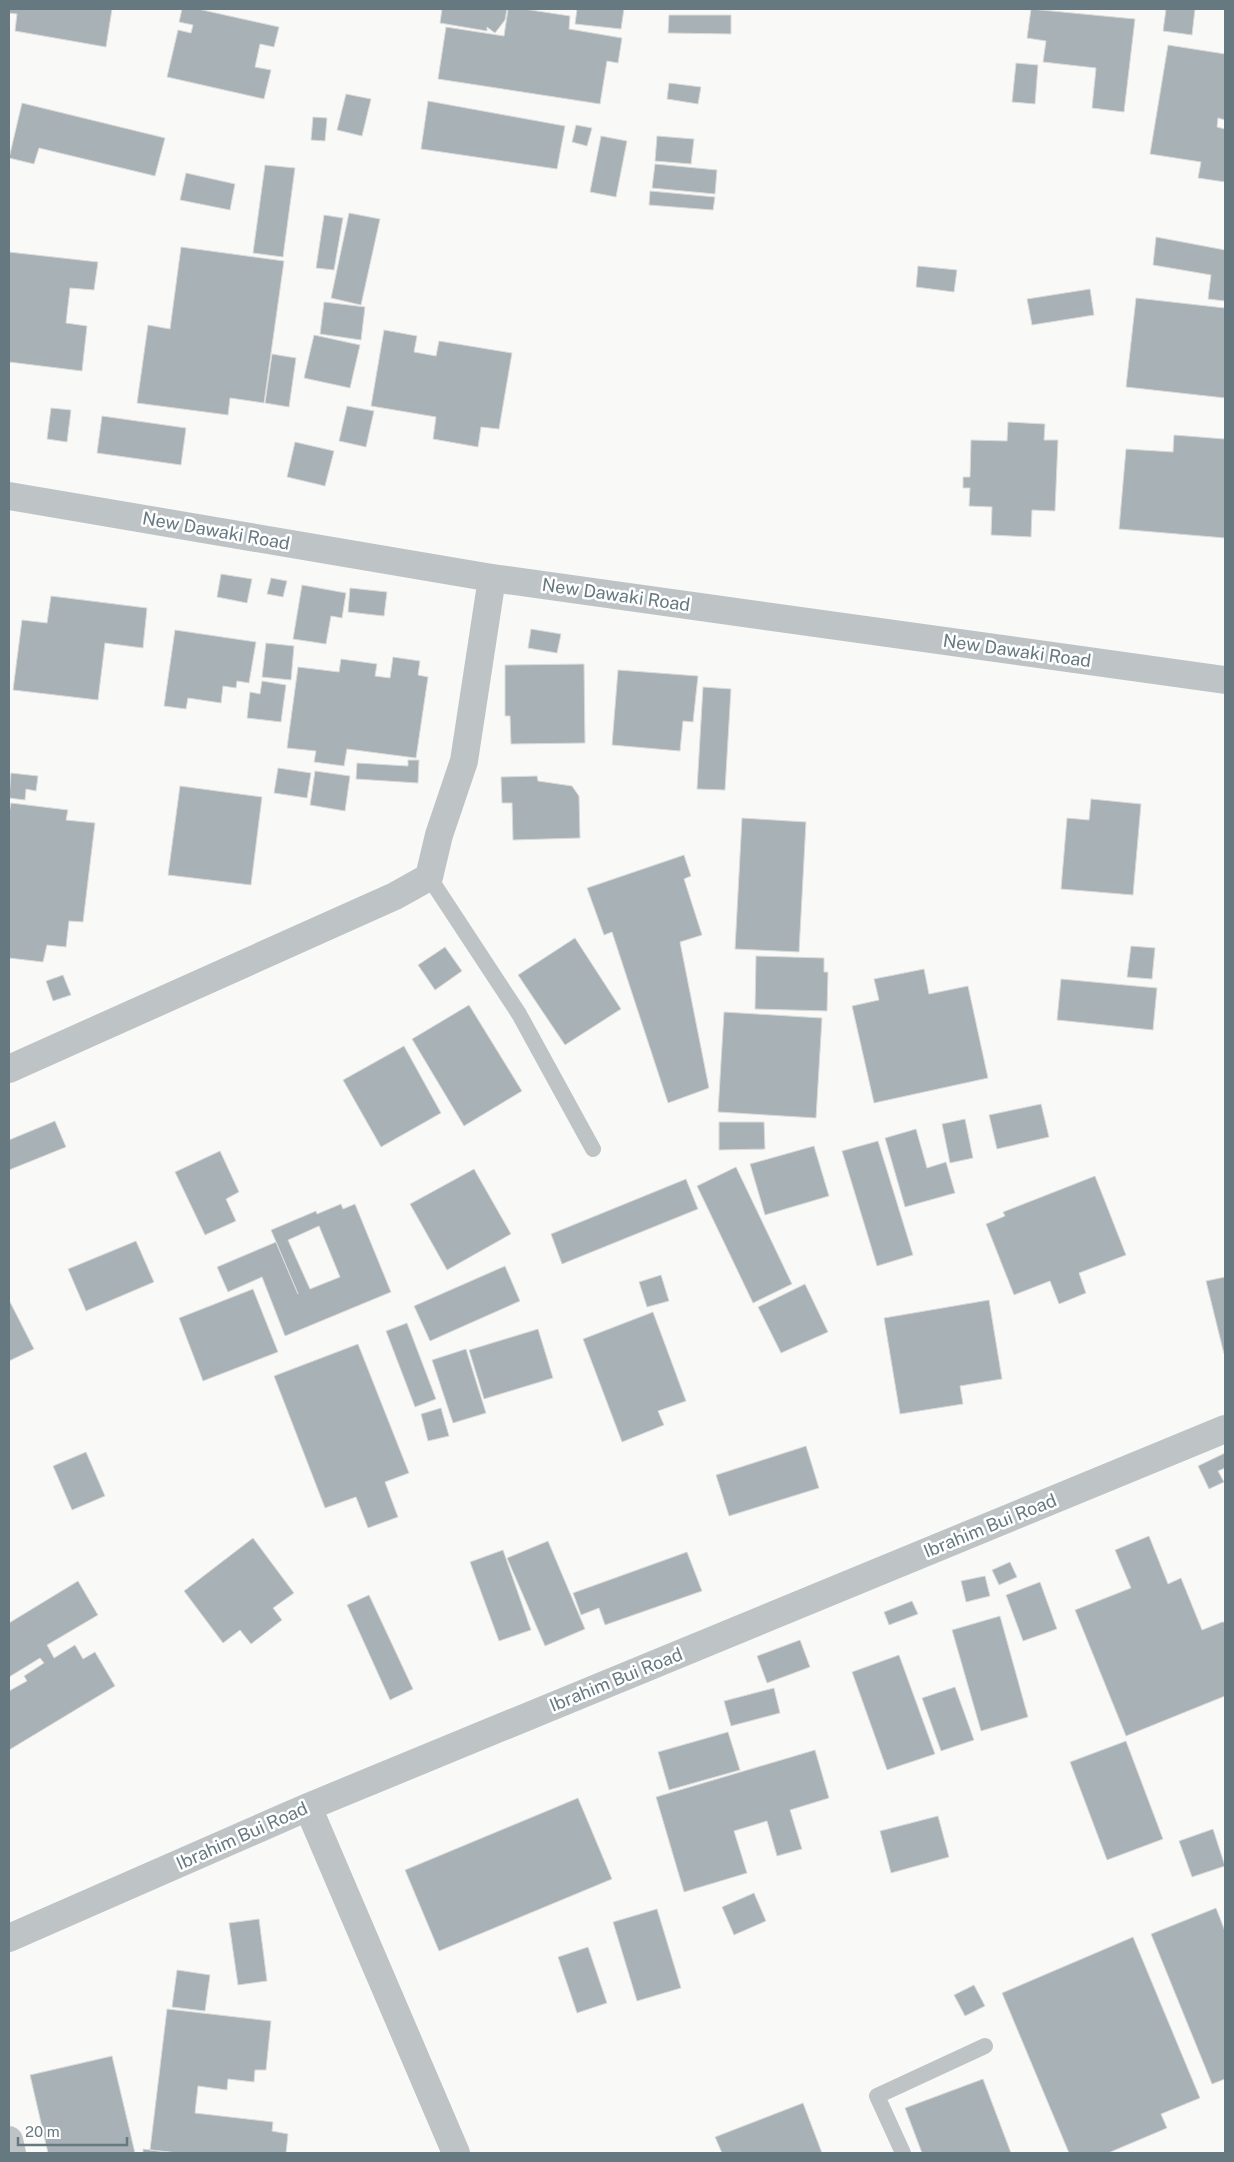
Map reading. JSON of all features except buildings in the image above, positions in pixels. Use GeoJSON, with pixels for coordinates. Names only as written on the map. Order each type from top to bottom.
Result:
{"type":"FeatureCollection","features":[{"type":"Feature","properties":{"kind":"street","name":"New Dawaki Road"},"geometry":{"type":"LineString","coordinates":[[9,496],[492,578],[1225,680]]}},
{"type":"Feature","properties":{"kind":"street"},"geometry":{"type":"LineString","coordinates":[[9,1069],[395,896],[429,877],[439,835],[464,761],[492,578]]}},
{"type":"Feature","properties":{"kind":"street","name":"Ibrahim Bui Road"},"geometry":{"type":"LineString","coordinates":[[9,1938],[308,1807],[1225,1429]]}},
{"type":"Feature","properties":{"kind":"street"},"geometry":{"type":"LineString","coordinates":[[308,1807],[456,2153]]}},
{"type":"Feature","properties":{"kind":"street"},"geometry":{"type":"LineString","coordinates":[[9,2140],[12,2153]]}},
{"type":"Feature","properties":{"kind":"lane"},"geometry":{"type":"LineString","coordinates":[[429,877],[519,1014],[593,1149]]}},
{"type":"Feature","properties":{"kind":"lane"},"geometry":{"type":"LineString","coordinates":[[903,2153],[877,2096],[985,2046]]}}]}
